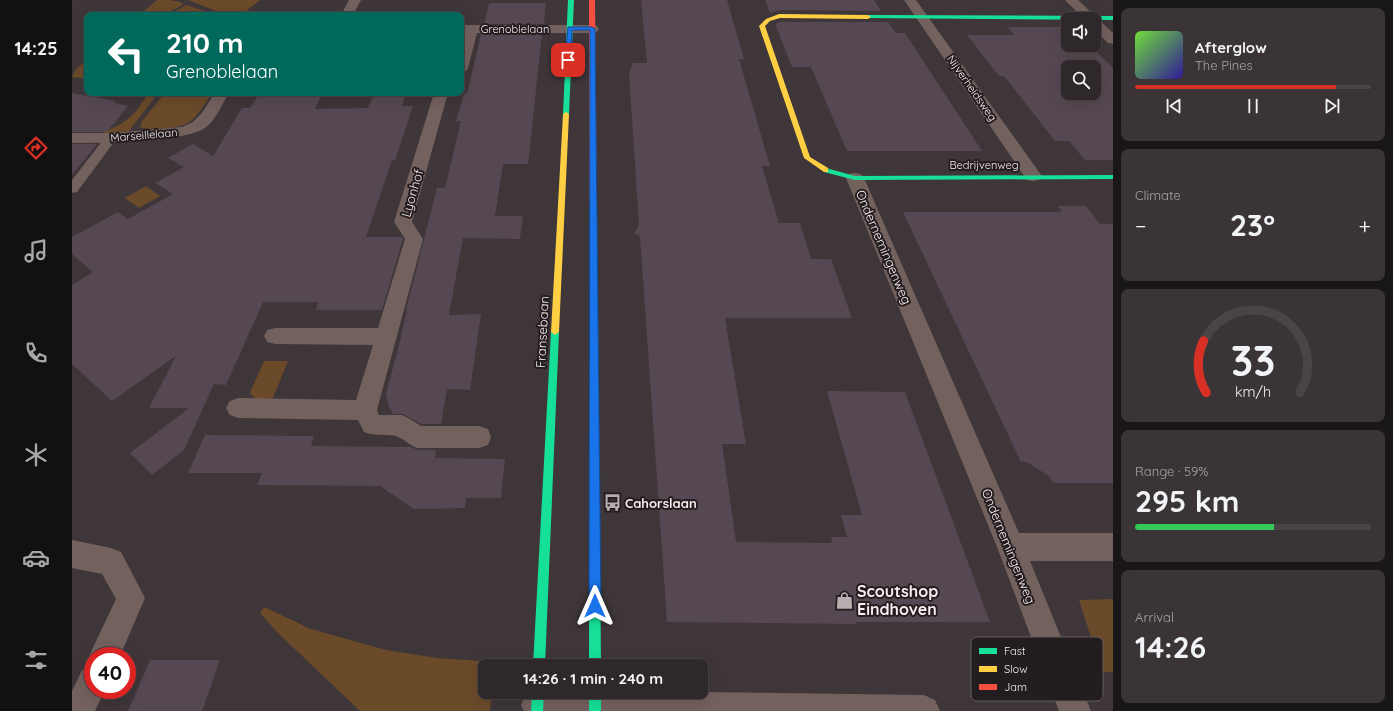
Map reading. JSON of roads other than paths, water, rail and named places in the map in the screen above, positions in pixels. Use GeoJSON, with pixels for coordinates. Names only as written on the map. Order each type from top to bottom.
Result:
{"type":"FeatureCollection","features":[{"type":"Feature","properties":{"kind":"street"},"geometry":{"type":"LineString","coordinates":[[349,12],[355,0]]}},
{"type":"Feature","properties":{"kind":"street","name":"Fransebaan"},"geometry":{"type":"LineString","coordinates":[[539,659],[571,0]]}},
{"type":"Feature","properties":{"kind":"street"},"geometry":{"type":"LineString","coordinates":[[592,0],[595,659]]}},
{"type":"Feature","properties":{"kind":"street","name":"Nijverheidsweg"},"geometry":{"type":"LineString","coordinates":[[910,0],[1033,176]]}},
{"type":"Feature","properties":{"kind":"street"},"geometry":{"type":"LineString","coordinates":[[1071,0],[1084,12]]}},
{"type":"Feature","properties":{"kind":"street","name":"Ondernemingenweg"},"geometry":{"type":"LineString","coordinates":[[1046,637],[1011,547],[855,178],[824,170],[807,158],[762,26],[768,20],[779,16],[922,16],[1061,18]]}},
{"type":"Feature","properties":{"kind":"street","name":"Ondernemingenweg"},"geometry":{"type":"LineString","coordinates":[[1101,19],[1113,18]]}},
{"type":"Feature","properties":{"kind":"street"},"geometry":{"type":"LineString","coordinates":[[1101,28],[1113,40]]}},
{"type":"Feature","properties":{"kind":"street"},"geometry":{"type":"LineString","coordinates":[[464,45],[466,29]]}},
{"type":"Feature","properties":{"kind":"street","name":"Grenoblelaan"},"geometry":{"type":"LineString","coordinates":[[466,29],[592,29]]}},
{"type":"Feature","properties":{"kind":"street","name":"Marseillelaan"},"geometry":{"type":"LineString","coordinates":[[72,138],[111,138],[185,131],[199,124],[207,117],[220,96]]}},
{"type":"Feature","properties":{"kind":"street","name":"Lyonhof"},"geometry":{"type":"LineString","coordinates":[[365,410],[414,239],[403,222],[439,96]]}},
{"type":"Feature","properties":{"kind":"street","name":"Bedrijvenweg"},"geometry":{"type":"LineString","coordinates":[[855,178],[1033,176],[1113,177]]}},
{"type":"Feature","properties":{"kind":"street"},"geometry":{"type":"LineString","coordinates":[[275,336],[385,337]]}},
{"type":"Feature","properties":{"kind":"street"},"geometry":{"type":"LineString","coordinates":[[238,408],[365,410],[372,425],[402,426],[418,437],[479,437]]}},
{"type":"Feature","properties":{"kind":"street"},"geometry":{"type":"LineString","coordinates":[[1011,547],[1113,547]]}},
{"type":"Feature","properties":{"kind":"street"},"geometry":{"type":"LineString","coordinates":[[72,554],[112,562],[131,598],[108,647]]}},
{"type":"Feature","properties":{"kind":"street"},"geometry":{"type":"LineString","coordinates":[[79,711],[85,699]]}},
{"type":"Feature","properties":{"kind":"street","name":"Ondernemingenweg"},"geometry":{"type":"LineString","coordinates":[[1071,701],[1075,711]]}},
{"type":"Feature","properties":{"kind":"street"},"geometry":{"type":"LineString","coordinates":[[537,703],[595,703],[805,710],[924,711]]}},
{"type":"Feature","properties":{"kind":"lane"},"geometry":{"type":"LineString","coordinates":[[72,189],[111,138]]}},
{"type":"Feature","properties":{"kind":"place","name":"Cahorslaan"},"geometry":{"type":"Point","coordinates":[612,503]}},
{"type":"Feature","properties":{"kind":"place","name":"Scoutshop Eindhoven"},"geometry":{"type":"Point","coordinates":[844,600]}}]}
